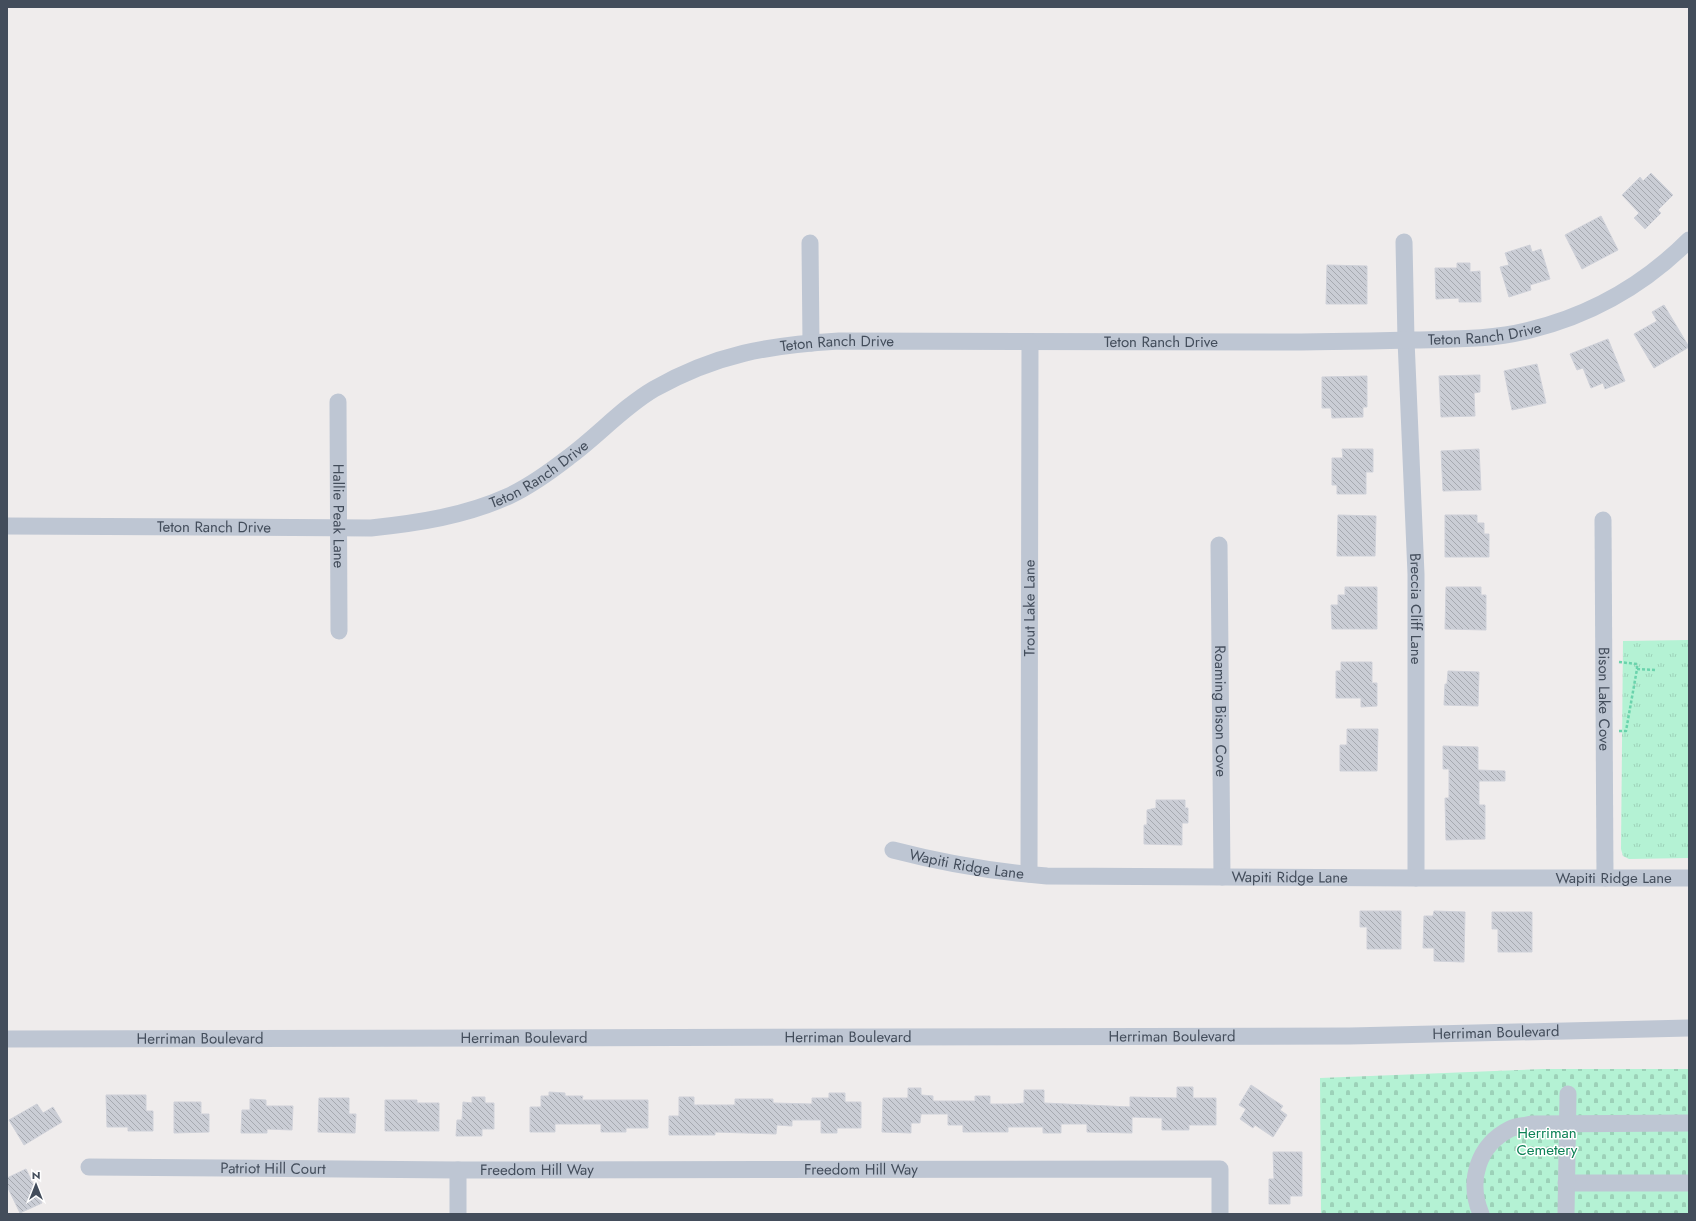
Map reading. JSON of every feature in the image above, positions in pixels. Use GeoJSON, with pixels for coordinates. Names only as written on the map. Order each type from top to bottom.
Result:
{"type":"FeatureCollection","features":[{"type":"Feature","properties":{"kind":"street","name":"Teton Ranch Drive"},"geometry":{"type":"LineString","coordinates":[[7,526],[371,528],[418,523],[479,508],[509,496],[543,476],[570,456],[622,411],[666,383],[715,361],[769,347],[811,343],[1406,340],[1488,338],[1529,331],[1555,324],[1580,314],[1622,293],[1658,268],[1689,240]]}},
{"type":"Feature","properties":{"kind":"street","name":"Breccia Cliff Lane"},"geometry":{"type":"LineString","coordinates":[[1404,242],[1406,340],[1416,566],[1416,878]]}},
{"type":"Feature","properties":{"kind":"street"},"geometry":{"type":"LineString","coordinates":[[810,243],[811,343]]}},
{"type":"Feature","properties":{"kind":"street","name":"Trout Lake Lane"},"geometry":{"type":"LineString","coordinates":[[1030,342],[1030,874]]}},
{"type":"Feature","properties":{"kind":"street","name":"Hallie Peak Lane"},"geometry":{"type":"LineString","coordinates":[[338,402],[339,631]]}},
{"type":"Feature","properties":{"kind":"street","name":"Bison Lake Cove"},"geometry":{"type":"LineString","coordinates":[[1603,520],[1605,878]]}},
{"type":"Feature","properties":{"kind":"street","name":"Roaming Bison Cove"},"geometry":{"type":"LineString","coordinates":[[1219,545],[1222,877]]}},
{"type":"Feature","properties":{"kind":"street","name":"Wapiti Ridge Lane"},"geometry":{"type":"LineString","coordinates":[[893,850],[943,862],[1004,872],[1030,874],[1222,877],[1689,878]]}},
{"type":"Feature","properties":{"kind":"street","name":"Herriman Boulevard"},"geometry":{"type":"LineString","coordinates":[[7,1039],[1350,1036],[1689,1028]]}},
{"type":"Feature","properties":{"kind":"street"},"geometry":{"type":"LineString","coordinates":[[1566,1214],[1568,1094]]}},
{"type":"Feature","properties":{"kind":"street"},"geometry":{"type":"LineString","coordinates":[[1481,1214],[1476,1202],[1474,1183],[1479,1161],[1490,1143],[1511,1129],[1532,1124],[1689,1123]]}},
{"type":"Feature","properties":{"kind":"street","name":"Patriot Hill Court"},"geometry":{"type":"LineString","coordinates":[[89,1167],[458,1170]]}},
{"type":"Feature","properties":{"kind":"street"},"geometry":{"type":"LineString","coordinates":[[458,1170],[458,1214]]}},
{"type":"Feature","properties":{"kind":"street","name":"Freedom Hill Way"},"geometry":{"type":"LineString","coordinates":[[458,1170],[1220,1170],[1220,1214]]}},
{"type":"Feature","properties":{"kind":"street"},"geometry":{"type":"LineString","coordinates":[[1566,1183],[1689,1183]]}},
{"type":"Feature","properties":{"kind":"path"},"geometry":{"type":"LineString","coordinates":[[1619,662],[1637,664],[1626,731],[1619,731]]}},
{"type":"Feature","properties":{"kind":"path"},"geometry":{"type":"LineString","coordinates":[[1636,669],[1655,670]]}},
{"type":"Feature","properties":{"kind":"green space"},"geometry":{"type":"Polygon","coordinates":[[[1689,640],[1689,858],[1629,859],[1623,856],[1621,849],[1623,641],[1689,640]]]}},
{"type":"Feature","properties":{"kind":"green space","name":"Herriman Cemetery"},"geometry":{"type":"Polygon","coordinates":[[[1543,1069],[1689,1069],[1689,1214],[1321,1214],[1320,1078],[1543,1069]]]}},
{"type":"Feature","properties":{"kind":"building"},"geometry":{"type":"Polygon","coordinates":[[[1651,173],[1673,195],[1658,210],[1661,213],[1645,229],[1634,218],[1639,213],[1622,195],[1640,177],[1643,181],[1651,173]]]}},
{"type":"Feature","properties":{"kind":"building"},"geometry":{"type":"Polygon","coordinates":[[[1601,216],[1618,250],[1582,269],[1565,235],[1601,216]]]}},
{"type":"Feature","properties":{"kind":"building"},"geometry":{"type":"Polygon","coordinates":[[[1530,245],[1532,252],[1541,249],[1550,279],[1530,285],[1531,290],[1509,297],[1500,267],[1509,265],[1505,253],[1530,245]]]}},
{"type":"Feature","properties":{"kind":"building"},"geometry":{"type":"Polygon","coordinates":[[[1457,263],[1470,263],[1470,272],[1480,271],[1481,302],[1459,302],[1459,298],[1436,299],[1435,268],[1457,268],[1457,263]]]}},
{"type":"Feature","properties":{"kind":"building"},"geometry":{"type":"Polygon","coordinates":[[[1327,265],[1367,266],[1367,304],[1326,304],[1327,265]]]}},
{"type":"Feature","properties":{"kind":"building"},"geometry":{"type":"Polygon","coordinates":[[[1664,305],[1689,347],[1654,368],[1634,334],[1657,321],[1652,312],[1664,305]]]}},
{"type":"Feature","properties":{"kind":"building"},"geometry":{"type":"Polygon","coordinates":[[[1608,339],[1625,381],[1605,389],[1603,383],[1591,388],[1583,368],[1577,370],[1570,354],[1608,339]]]}},
{"type":"Feature","properties":{"kind":"building"},"geometry":{"type":"Polygon","coordinates":[[[1537,364],[1546,403],[1512,410],[1504,371],[1537,364]]]}},
{"type":"Feature","properties":{"kind":"building"},"geometry":{"type":"Polygon","coordinates":[[[1480,375],[1480,392],[1474,393],[1475,416],[1441,417],[1439,376],[1480,375]]]}},
{"type":"Feature","properties":{"kind":"building"},"geometry":{"type":"Polygon","coordinates":[[[1367,376],[1367,407],[1363,407],[1363,417],[1332,418],[1331,408],[1322,408],[1322,377],[1367,376]]]}},
{"type":"Feature","properties":{"kind":"building"},"geometry":{"type":"Polygon","coordinates":[[[1342,449],[1373,449],[1373,472],[1366,472],[1366,494],[1337,494],[1337,485],[1332,485],[1332,458],[1343,458],[1342,449]]]}},
{"type":"Feature","properties":{"kind":"building"},"geometry":{"type":"Polygon","coordinates":[[[1479,449],[1481,490],[1443,491],[1441,451],[1479,449]]]}},
{"type":"Feature","properties":{"kind":"building"},"geometry":{"type":"Polygon","coordinates":[[[1338,515],[1376,516],[1375,556],[1337,556],[1338,515]]]}},
{"type":"Feature","properties":{"kind":"building"},"geometry":{"type":"Polygon","coordinates":[[[1445,515],[1477,515],[1477,523],[1484,523],[1484,534],[1489,534],[1489,557],[1445,557],[1445,515]]]}},
{"type":"Feature","properties":{"kind":"building"},"geometry":{"type":"Polygon","coordinates":[[[1345,587],[1377,587],[1377,629],[1332,629],[1331,605],[1338,605],[1338,595],[1345,595],[1345,587]]]}},
{"type":"Feature","properties":{"kind":"building"},"geometry":{"type":"Polygon","coordinates":[[[1446,587],[1481,587],[1481,595],[1486,595],[1486,630],[1445,629],[1446,587]]]}},
{"type":"Feature","properties":{"kind":"building"},"geometry":{"type":"Polygon","coordinates":[[[1341,662],[1372,662],[1372,683],[1377,683],[1377,706],[1361,707],[1361,698],[1336,698],[1336,671],[1341,671],[1341,662]]]}},
{"type":"Feature","properties":{"kind":"building"},"geometry":{"type":"Polygon","coordinates":[[[1448,671],[1479,672],[1478,706],[1444,705],[1445,684],[1447,684],[1448,671]]]}},
{"type":"Feature","properties":{"kind":"building"},"geometry":{"type":"Polygon","coordinates":[[[1347,729],[1378,729],[1377,771],[1340,771],[1340,745],[1347,745],[1347,729]]]}},
{"type":"Feature","properties":{"kind":"building"},"geometry":{"type":"Polygon","coordinates":[[[1443,746],[1478,747],[1478,770],[1505,771],[1505,781],[1479,781],[1479,805],[1485,805],[1485,839],[1446,840],[1445,798],[1449,798],[1449,769],[1443,769],[1443,746]]]}},
{"type":"Feature","properties":{"kind":"building"},"geometry":{"type":"Polygon","coordinates":[[[1156,800],[1185,800],[1185,808],[1188,808],[1188,823],[1182,823],[1182,845],[1144,844],[1144,825],[1147,825],[1147,810],[1156,808],[1156,800]]]}},
{"type":"Feature","properties":{"kind":"building"},"geometry":{"type":"Polygon","coordinates":[[[1360,911],[1401,911],[1401,949],[1367,949],[1367,927],[1360,927],[1360,911]]]}},
{"type":"Feature","properties":{"kind":"building"},"geometry":{"type":"Polygon","coordinates":[[[1434,911],[1465,912],[1464,962],[1434,961],[1434,948],[1423,948],[1424,916],[1433,916],[1434,911]]]}},
{"type":"Feature","properties":{"kind":"building"},"geometry":{"type":"Polygon","coordinates":[[[1492,912],[1532,912],[1532,952],[1498,952],[1498,929],[1492,929],[1492,912]]]}},
{"type":"Feature","properties":{"kind":"building"},"geometry":{"type":"Polygon","coordinates":[[[1251,1085],[1283,1106],[1280,1110],[1287,1115],[1273,1137],[1255,1125],[1253,1128],[1240,1119],[1246,1109],[1239,1105],[1251,1085]]]}},
{"type":"Feature","properties":{"kind":"building"},"geometry":{"type":"Polygon","coordinates":[[[1177,1087],[1193,1087],[1193,1098],[1216,1098],[1216,1125],[1189,1125],[1189,1130],[1162,1130],[1162,1118],[1132,1117],[1132,1133],[1087,1132],[1087,1124],[1061,1124],[1061,1133],[1043,1133],[1043,1127],[1008,1127],[1008,1132],[963,1132],[963,1125],[948,1125],[948,1114],[921,1114],[920,1123],[911,1123],[911,1133],[882,1132],[883,1098],[908,1098],[908,1088],[921,1088],[921,1095],[933,1096],[933,1101],[975,1101],[975,1096],[990,1096],[990,1104],[1015,1104],[1024,1103],[1024,1090],[1044,1090],[1044,1103],[1130,1107],[1130,1097],[1177,1098],[1177,1087]]]}},
{"type":"Feature","properties":{"kind":"building"},"geometry":{"type":"Polygon","coordinates":[[[549,1092],[565,1093],[565,1096],[583,1096],[582,1100],[648,1100],[648,1128],[626,1128],[626,1132],[601,1132],[601,1124],[555,1124],[555,1132],[530,1132],[530,1107],[541,1107],[541,1096],[549,1096],[549,1092]]]}},
{"type":"Feature","properties":{"kind":"building"},"geometry":{"type":"Polygon","coordinates":[[[829,1093],[845,1093],[845,1102],[861,1102],[861,1128],[837,1128],[837,1133],[821,1133],[821,1120],[792,1120],[792,1126],[777,1125],[776,1134],[715,1132],[715,1135],[669,1135],[669,1116],[679,1116],[679,1097],[694,1097],[694,1105],[735,1105],[735,1099],[773,1099],[773,1103],[812,1104],[812,1098],[829,1098],[829,1093]]]}},
{"type":"Feature","properties":{"kind":"building"},"geometry":{"type":"Polygon","coordinates":[[[106,1095],[146,1095],[146,1111],[153,1111],[153,1131],[128,1131],[128,1127],[107,1127],[106,1095]]]}},
{"type":"Feature","properties":{"kind":"building"},"geometry":{"type":"Polygon","coordinates":[[[472,1097],[485,1097],[485,1103],[494,1103],[494,1129],[482,1129],[482,1136],[456,1136],[457,1120],[462,1120],[463,1102],[472,1103],[472,1097]]]}},
{"type":"Feature","properties":{"kind":"building"},"geometry":{"type":"Polygon","coordinates":[[[319,1098],[349,1098],[349,1114],[356,1114],[355,1133],[318,1132],[319,1098]]]}},
{"type":"Feature","properties":{"kind":"building"},"geometry":{"type":"Polygon","coordinates":[[[250,1099],[266,1100],[266,1106],[293,1106],[292,1130],[267,1129],[267,1133],[241,1133],[242,1110],[250,1110],[250,1099]]]}},
{"type":"Feature","properties":{"kind":"building"},"geometry":{"type":"Polygon","coordinates":[[[385,1100],[417,1100],[417,1103],[439,1103],[439,1131],[385,1131],[385,1100]]]}},
{"type":"Feature","properties":{"kind":"building"},"geometry":{"type":"Polygon","coordinates":[[[174,1102],[201,1102],[201,1114],[209,1114],[209,1132],[174,1133],[174,1102]]]}},
{"type":"Feature","properties":{"kind":"building"},"geometry":{"type":"Polygon","coordinates":[[[37,1104],[43,1113],[53,1107],[62,1122],[24,1145],[9,1120],[37,1104]]]}},
{"type":"Feature","properties":{"kind":"building"},"geometry":{"type":"Polygon","coordinates":[[[1273,1152],[1302,1152],[1302,1196],[1290,1196],[1290,1204],[1269,1204],[1269,1179],[1274,1179],[1273,1152]]]}},
{"type":"Feature","properties":{"kind":"building"},"geometry":{"type":"Polygon","coordinates":[[[26,1169],[42,1203],[20,1213],[7,1186],[7,1178],[26,1169]]]}}]}
